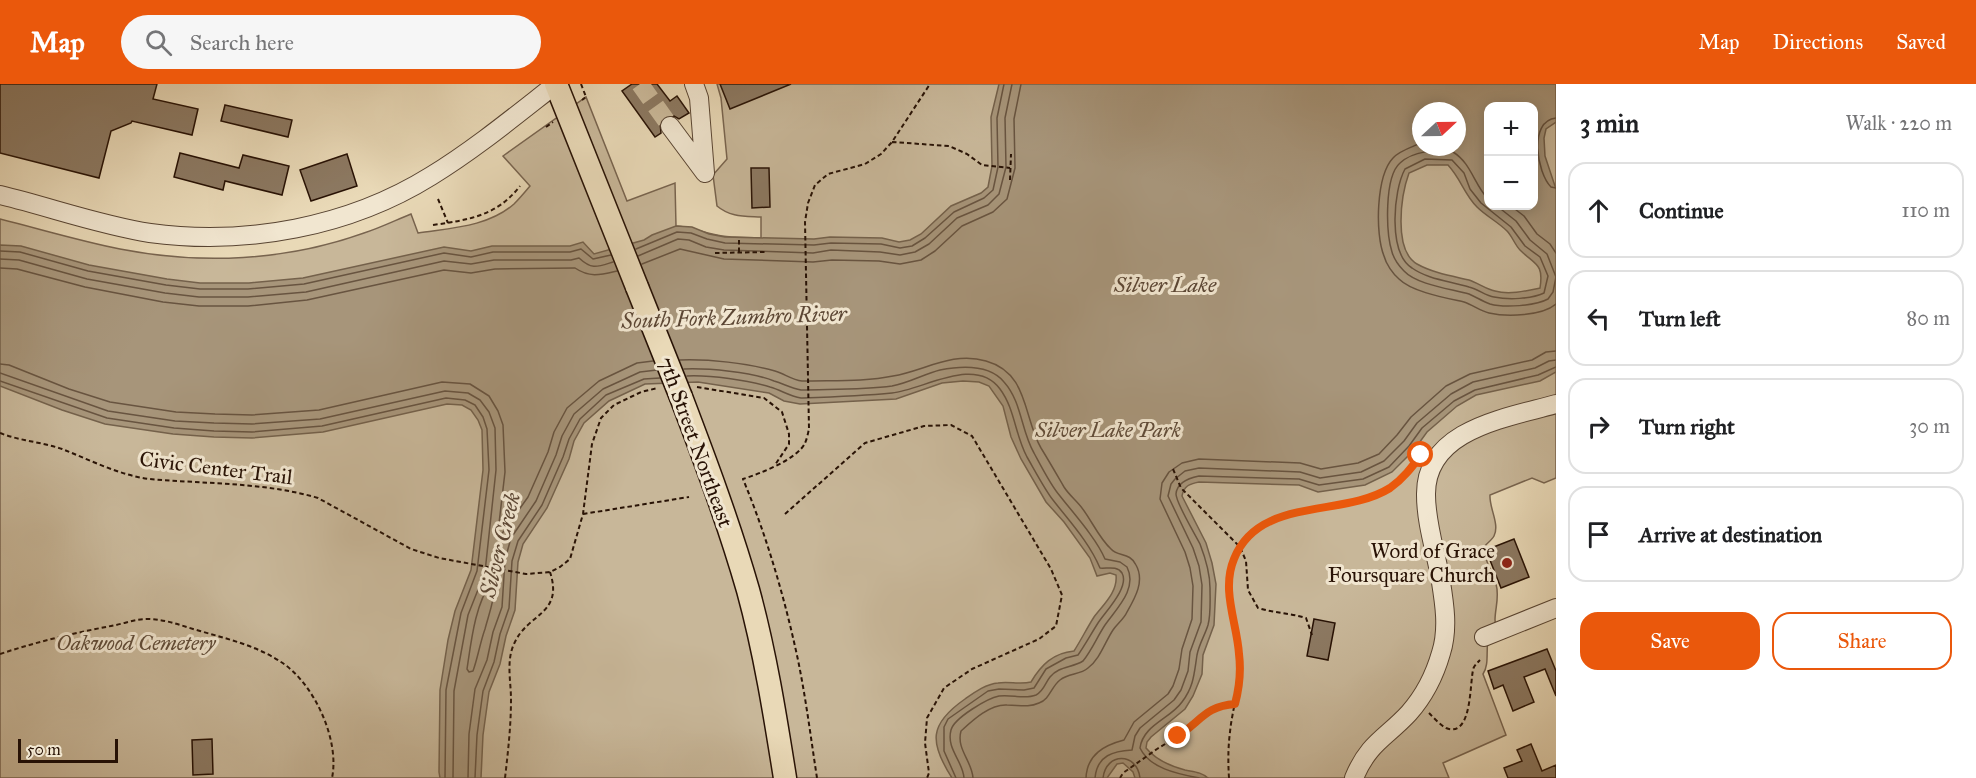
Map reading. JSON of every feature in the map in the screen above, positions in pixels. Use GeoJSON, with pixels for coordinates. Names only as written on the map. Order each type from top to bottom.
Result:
{"type":"FeatureCollection","features":[{"type":"Feature","properties":{"kind":"main road","name":"7th Street Northeast"},"geometry":{"type":"LineString","coordinates":[[556,84],[681,396],[728,524],[748,591],[770,687],[785,778]]}},
{"type":"Feature","properties":{"kind":"street"},"geometry":{"type":"LineString","coordinates":[[0,195],[105,224],[163,234],[242,235],[304,227],[370,207],[431,176],[556,84]]}},
{"type":"Feature","properties":{"kind":"street"},"geometry":{"type":"LineString","coordinates":[[670,126],[705,173],[699,98],[694,84]]}},
{"type":"Feature","properties":{"kind":"street"},"geometry":{"type":"LineString","coordinates":[[1354,778],[1368,751],[1418,703],[1435,669],[1444,638],[1444,599],[1426,497],[1430,470],[1442,450],[1462,435],[1477,428],[1556,404]]}},
{"type":"Feature","properties":{"kind":"street"},"geometry":{"type":"LineString","coordinates":[[1484,637],[1556,609]]}},
{"type":"Feature","properties":{"kind":"path"},"geometry":{"type":"LineString","coordinates":[[581,84],[586,97]]}},
{"type":"Feature","properties":{"kind":"path"},"geometry":{"type":"LineString","coordinates":[[817,778],[803,685],[792,633],[760,524],[743,479],[799,452],[806,443],[808,429],[805,222],[808,203],[815,185],[828,174],[865,164],[881,154],[930,84]]}},
{"type":"Feature","properties":{"kind":"path"},"geometry":{"type":"LineString","coordinates":[[891,142],[949,146],[967,154],[982,165],[1010,168]]}},
{"type":"Feature","properties":{"kind":"path"},"geometry":{"type":"LineString","coordinates":[[1010,180],[1011,153]]}},
{"type":"Feature","properties":{"kind":"path"},"geometry":{"type":"LineString","coordinates":[[433,225],[485,214],[510,199],[520,186]]}},
{"type":"Feature","properties":{"kind":"path"},"geometry":{"type":"LineString","coordinates":[[438,199],[448,223]]}},
{"type":"Feature","properties":{"kind":"path"},"geometry":{"type":"LineString","coordinates":[[739,253],[740,237]]}},
{"type":"Feature","properties":{"kind":"path"},"geometry":{"type":"LineString","coordinates":[[715,253],[766,252]]}},
{"type":"Feature","properties":{"kind":"path"},"geometry":{"type":"LineString","coordinates":[[775,465],[789,444],[785,422]]}},
{"type":"Feature","properties":{"kind":"path"},"geometry":{"type":"LineString","coordinates":[[785,514],[866,443],[924,426],[951,425],[972,436],[1051,569],[1062,595],[1056,626],[1039,639],[972,669],[944,688],[927,718],[926,743],[929,773],[927,778]]}},
{"type":"Feature","properties":{"kind":"path","name":"Civic Center Trail"},"geometry":{"type":"LineString","coordinates":[[0,432],[41,442],[109,468],[147,478],[273,488],[302,493],[318,498],[411,549],[439,558],[526,574],[550,572]]}},
{"type":"Feature","properties":{"kind":"path"},"geometry":{"type":"LineString","coordinates":[[505,778],[511,700],[510,658],[514,643],[546,609],[554,595],[554,583],[550,572],[570,559],[583,514],[592,444]]}},
{"type":"Feature","properties":{"kind":"path"},"geometry":{"type":"LineString","coordinates":[[1229,778],[1228,751],[1239,673],[1239,654],[1229,595],[1229,576],[1240,547],[1268,522],[1308,510],[1359,500],[1390,488],[1406,475],[1421,455]]}},
{"type":"Feature","properties":{"kind":"path"},"geometry":{"type":"LineString","coordinates":[[1173,469],[1181,488],[1240,547],[1246,561],[1248,590],[1258,608],[1275,614],[1293,614],[1306,618],[1312,635]]}},
{"type":"Feature","properties":{"kind":"path"},"geometry":{"type":"LineString","coordinates":[[583,514],[689,497]]}},
{"type":"Feature","properties":{"kind":"path"},"geometry":{"type":"LineString","coordinates":[[0,654],[82,632],[145,619],[167,621],[247,645],[283,663],[303,682],[319,706],[332,739],[334,768],[332,778]]}},
{"type":"Feature","properties":{"kind":"path"},"geometry":{"type":"LineString","coordinates":[[1418,703],[1444,727],[1451,729],[1458,727],[1468,711],[1474,668],[1480,660]]}},
{"type":"Feature","properties":{"kind":"path"},"geometry":{"type":"LineString","coordinates":[[1120,778],[1123,773],[1193,726],[1208,710],[1235,704]]}},
{"type":"Feature","properties":{"kind":"green space","name":"Silver Lake Park"},"geometry":{"type":"Polygon","coordinates":[[[717,84],[1556,84],[1556,478],[1544,483],[1532,478],[1490,495],[1496,531],[1484,547],[1497,590],[1495,626],[1497,632],[1489,635],[1483,674],[1506,735],[1443,763],[1449,778],[0,778],[0,219],[120,249],[181,257],[212,258],[243,258],[304,250],[364,233],[411,214],[418,233],[456,228],[493,218],[514,204],[530,186],[503,156],[586,97],[627,201],[675,183],[676,226],[722,236],[761,238],[761,217],[732,214],[717,206],[713,175],[727,159],[721,98],[717,84]]]}},
{"type":"Feature","properties":{"kind":"water","name":"Silver Lake"},"geometry":{"type":"Polygon","coordinates":[[[999,84],[1556,84],[1556,122],[1546,129],[1544,138],[1545,156],[1556,189],[1556,372],[1540,381],[1476,395],[1457,406],[1427,432],[1414,450],[1392,472],[1365,485],[1318,492],[1299,485],[1199,482],[1184,490],[1182,496],[1206,543],[1212,563],[1216,584],[1214,625],[1203,655],[1202,674],[1193,696],[1185,709],[1151,737],[1146,748],[1164,762],[1200,773],[1208,778],[1135,778],[1133,772],[1123,763],[1117,764],[1107,778],[952,778],[944,765],[939,754],[936,734],[939,725],[953,708],[989,685],[1031,682],[1048,661],[1060,654],[1074,651],[1094,617],[1109,598],[1116,581],[1116,575],[1110,573],[1097,576],[1090,558],[1046,502],[1011,437],[1003,406],[989,386],[979,382],[942,383],[896,399],[800,404],[784,401],[769,393],[698,382],[645,384],[609,401],[584,423],[574,441],[569,459],[547,508],[523,544],[518,562],[515,610],[500,664],[489,692],[483,735],[481,778],[440,778],[439,772],[440,690],[455,611],[471,570],[483,470],[482,430],[471,410],[462,405],[447,404],[323,432],[252,438],[214,437],[173,434],[105,424],[0,386],[0,245],[21,246],[89,265],[167,279],[200,283],[249,283],[303,278],[444,247],[471,251],[492,246],[570,246],[583,242],[594,254],[644,240],[676,226],[692,227],[725,237],[882,238],[899,242],[910,240],[921,234],[951,206],[981,193],[988,187],[992,166],[991,117],[999,84]],[[1427,165],[1409,173],[1406,183],[1401,222],[1404,247],[1409,257],[1417,264],[1436,272],[1469,280],[1500,292],[1540,288],[1541,274],[1537,265],[1520,250],[1507,231],[1473,202],[1448,165],[1427,165]]]}},
{"type":"Feature","properties":{"kind":"building"},"geometry":{"type":"Polygon","coordinates":[[[0,84],[157,84],[153,99],[198,109],[192,135],[132,121],[111,131],[99,178],[0,153],[0,84]]]}},
{"type":"Feature","properties":{"kind":"building"},"geometry":{"type":"Polygon","coordinates":[[[632,84],[657,84],[670,101],[677,96],[689,113],[679,119],[674,116],[664,117],[660,122],[661,133],[655,137],[622,91],[632,84]]]}},
{"type":"Feature","properties":{"kind":"building"},"geometry":{"type":"Polygon","coordinates":[[[720,84],[791,84],[730,109],[720,84]]]}},
{"type":"Feature","properties":{"kind":"building"},"geometry":{"type":"Polygon","coordinates":[[[225,105],[292,120],[288,137],[221,121],[225,105]]]}},
{"type":"Feature","properties":{"kind":"building"},"geometry":{"type":"Polygon","coordinates":[[[180,153],[239,168],[243,155],[289,166],[282,195],[225,181],[223,190],[174,177],[180,153]]]}},
{"type":"Feature","properties":{"kind":"building"},"geometry":{"type":"Polygon","coordinates":[[[347,154],[357,186],[311,201],[300,170],[347,154]]]}},
{"type":"Feature","properties":{"kind":"building"},"geometry":{"type":"Polygon","coordinates":[[[751,168],[769,168],[770,207],[752,208],[751,168]]]}},
{"type":"Feature","properties":{"kind":"building","name":"Word of Grace Foursquare Church"},"geometry":{"type":"Polygon","coordinates":[[[1514,539],[1529,577],[1501,588],[1486,550],[1514,539]]]}},
{"type":"Feature","properties":{"kind":"building"},"geometry":{"type":"Polygon","coordinates":[[[1314,619],[1335,623],[1328,660],[1307,656],[1314,619]]]}},
{"type":"Feature","properties":{"kind":"building"},"geometry":{"type":"Polygon","coordinates":[[[1547,649],[1556,671],[1556,696],[1545,669],[1524,677],[1534,702],[1513,711],[1503,685],[1494,689],[1488,671],[1547,649]]]}},
{"type":"Feature","properties":{"kind":"building"},"geometry":{"type":"Polygon","coordinates":[[[212,739],[213,774],[193,775],[192,740],[212,739]]]}},
{"type":"Feature","properties":{"kind":"building"},"geometry":{"type":"Polygon","coordinates":[[[1531,744],[1542,771],[1556,765],[1556,778],[1508,778],[1504,768],[1522,761],[1517,750],[1531,744]]]}},
{"type":"Feature","properties":{"kind":"tunnel"},"geometry":{"type":"LineString","coordinates":[[640,84],[670,126]]}},
{"type":"Feature","properties":{"kind":"place","name":"Word of Grace Foursquare Church"},"geometry":{"type":"Point","coordinates":[1507,563]}},
{"type":"Feature","properties":{"kind":"route"},"geometry":{"type":"LineString","coordinates":[[1178,736],[1193,726],[1208,710],[1235,704],[1239,654],[1229,595],[1229,576],[1240,547],[1268,522],[1308,510],[1359,500],[1390,488],[1406,475],[1421,455]]}},
{"type":"Feature","properties":{"kind":"water label","name":"South Fork Zumbro River"},"geometry":{"type":"Point","coordinates":[734,317]}},
{"type":"Feature","properties":{"kind":"water label","name":"Silver Creek"},"geometry":{"type":"Point","coordinates":[500,545]}},
{"type":"Feature","properties":{"kind":"park label","name":"Oakwood Cemetery"},"geometry":{"type":"Point","coordinates":[136,643]}}]}
